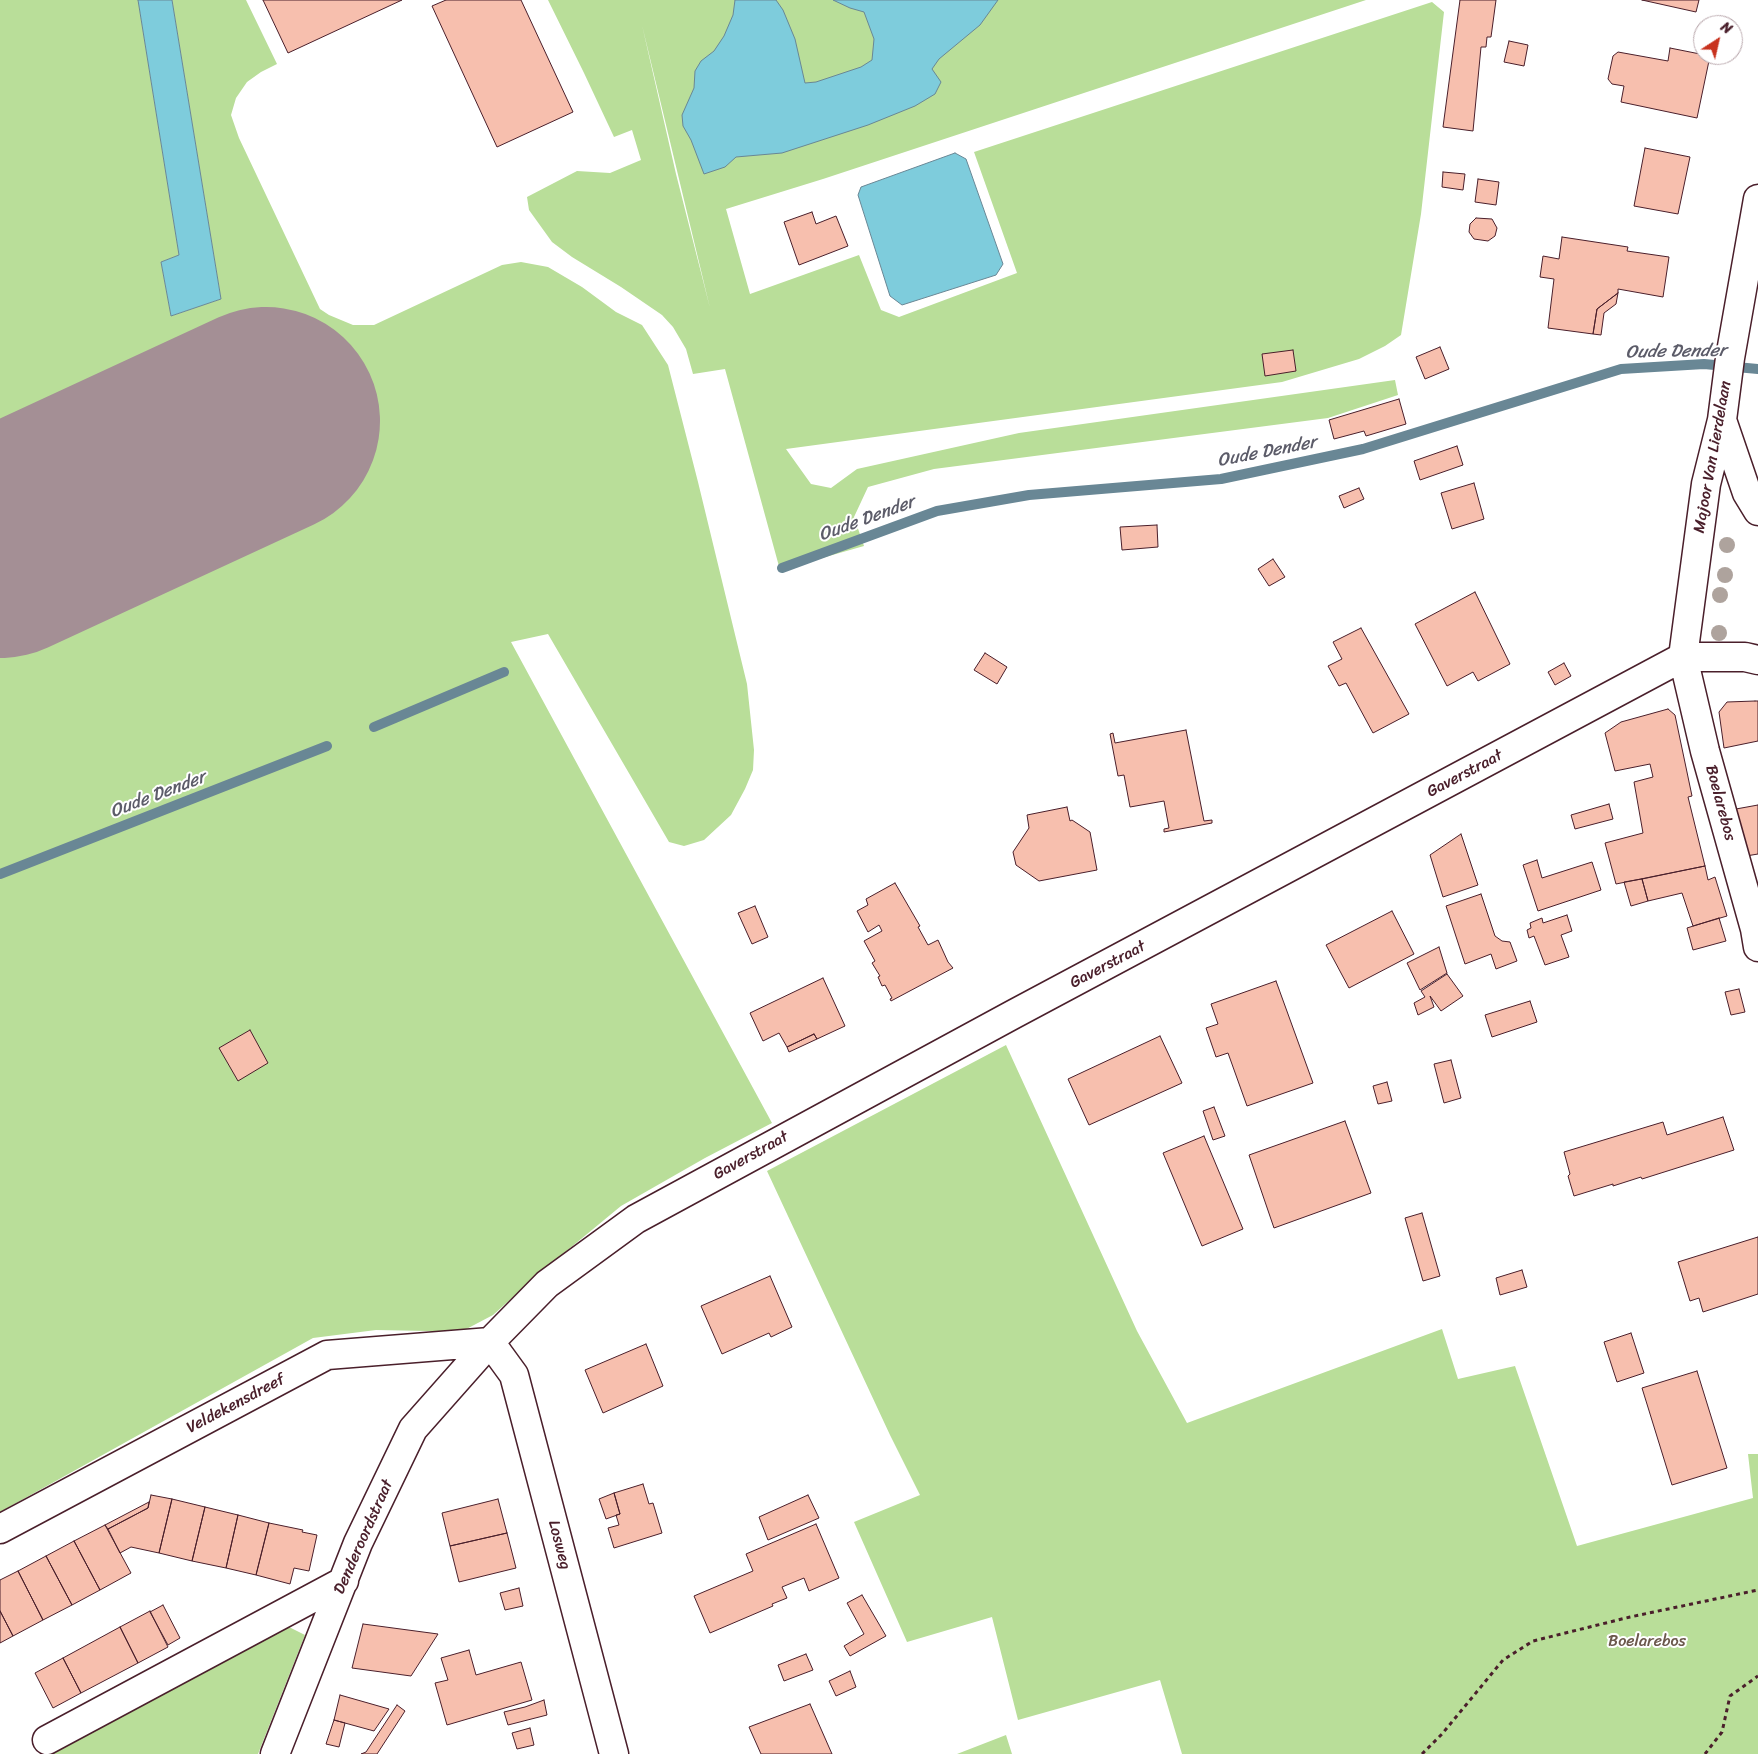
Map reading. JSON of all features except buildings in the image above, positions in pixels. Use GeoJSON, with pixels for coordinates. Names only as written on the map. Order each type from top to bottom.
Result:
{"type":"FeatureCollection","features":[{"type":"Feature","properties":{"kind":"street","name":"Majoor Van Lierdelaan"},"geometry":{"type":"LineString","coordinates":[[1684,657],[1706,484],[1722,420],[1730,358],[1758,199]]}},
{"type":"Feature","properties":{"kind":"street"},"geometry":{"type":"LineString","coordinates":[[1722,420],[1747,493],[1758,511]]}},
{"type":"Feature","properties":{"kind":"street","name":"Gaverstraat"},"geometry":{"type":"LineString","coordinates":[[490,1342],[547,1284],[636,1219],[1006,1019],[1684,657],[1746,657],[1758,660]]}},
{"type":"Feature","properties":{"kind":"street","name":"Boelarebos"},"geometry":{"type":"LineString","coordinates":[[1684,657],[1706,751],[1758,947]]}},
{"type":"Feature","properties":{"kind":"street","name":"Veldekensdreef"},"geometry":{"type":"LineString","coordinates":[[0,1529],[327,1355],[490,1342]]}},
{"type":"Feature","properties":{"kind":"street","name":"Denderoordstraat"},"geometry":{"type":"LineString","coordinates":[[275,1754],[358,1543],[413,1429],[490,1342]]}},
{"type":"Feature","properties":{"kind":"street","name":"Losweg"},"geometry":{"type":"LineString","coordinates":[[490,1342],[514,1375],[614,1754]]}},
{"type":"Feature","properties":{"kind":"street"},"geometry":{"type":"LineString","coordinates":[[47,1740],[344,1581]]}},
{"type":"Feature","properties":{"kind":"path"},"geometry":{"type":"LineString","coordinates":[[1422,1754],[1442,1734],[1503,1660],[1533,1641],[1630,1616],[1758,1590]]}},
{"type":"Feature","properties":{"kind":"path"},"geometry":{"type":"LineString","coordinates":[[1705,1754],[1722,1732],[1730,1696],[1758,1676]]}},
{"type":"Feature","properties":{"kind":"green space"},"geometry":{"type":"Polygon","coordinates":[[[0,0],[138,0],[179,255],[161,262],[171,316],[221,299],[172,0],[246,0],[277,64],[247,82],[236,98],[231,115],[239,138],[320,309],[353,325],[374,325],[502,265],[521,262],[548,267],[582,287],[616,312],[642,325],[668,365],[747,684],[754,750],[753,770],[731,815],[704,840],[684,846],[669,842],[548,634],[511,642],[772,1123],[705,1158],[621,1206],[541,1272],[493,1315],[457,1334],[428,1331],[376,1330],[313,1338],[0,1512],[0,589],[277,463],[240,360],[0,479],[0,0]]]}},
{"type":"Feature","properties":{"kind":"green space"},"geometry":{"type":"Polygon","coordinates":[[[548,0],[1366,0],[823,179],[726,209],[750,294],[859,255],[881,310],[899,317],[1017,273],[974,152],[1432,2],[1444,12],[1421,214],[1401,335],[1385,346],[1359,359],[1282,382],[786,449],[811,484],[831,488],[857,469],[1019,433],[1395,380],[1398,395],[1328,418],[934,469],[868,487],[854,517],[864,546],[780,570],[725,369],[693,374],[686,349],[673,327],[662,315],[552,242],[529,210],[527,197],[577,171],[610,173],[641,160],[632,130],[614,137],[548,0]],[[642,25],[676,174],[710,308],[642,25]]]}},
{"type":"Feature","properties":{"kind":"green space"},"geometry":{"type":"Polygon","coordinates":[[[1006,1045],[1137,1331],[1187,1423],[1442,1329],[1458,1379],[1515,1366],[1577,1546],[1753,1498],[1748,1454],[1758,1454],[1758,1754],[1182,1754],[1160,1680],[1018,1720],[992,1617],[907,1642],[854,1522],[920,1495],[890,1435],[767,1171],[1006,1045]]]}},
{"type":"Feature","properties":{"kind":"green space"},"geometry":{"type":"Polygon","coordinates":[[[283,1624],[305,1635],[258,1754],[41,1754],[283,1624]]]}},
{"type":"Feature","properties":{"kind":"green space"},"geometry":{"type":"Polygon","coordinates":[[[1006,1735],[1012,1754],[957,1754],[1006,1735]]]}},
{"type":"Feature","properties":{"kind":"water"},"geometry":{"type":"Polygon","coordinates":[[[138,0],[172,0],[221,299],[171,316],[161,262],[179,255],[138,0]]]}},
{"type":"Feature","properties":{"kind":"water"},"geometry":{"type":"Polygon","coordinates":[[[735,0],[776,0],[783,10],[795,39],[805,83],[816,82],[861,67],[872,60],[874,39],[864,12],[833,0],[998,0],[980,25],[939,59],[932,69],[941,82],[935,94],[915,106],[868,125],[782,153],[736,157],[725,167],[704,174],[691,140],[683,126],[682,115],[694,88],[695,71],[701,61],[714,51],[724,36],[733,15],[735,0]]]}},
{"type":"Feature","properties":{"kind":"water"},"geometry":{"type":"Polygon","coordinates":[[[955,153],[966,159],[1003,264],[996,275],[902,305],[890,296],[858,195],[861,187],[955,153]]]}},
{"type":"Feature","properties":{"kind":"waterway","name":"Oude Dender"},"geometry":{"type":"LineString","coordinates":[[782,568],[937,511],[1029,495],[1221,479],[1363,449],[1621,369],[1704,364],[1758,369]]}},
{"type":"Feature","properties":{"kind":"waterway","name":"Oude Dender"},"geometry":{"type":"LineString","coordinates":[[374,727],[504,672]]}},
{"type":"Feature","properties":{"kind":"waterway","name":"Oude Dender"},"geometry":{"type":"LineString","coordinates":[[0,874],[327,746]]}},
{"type":"Feature","properties":{"kind":"runway"},"geometry":{"type":"LineString","coordinates":[[0,544],[266,421]]}}]}
